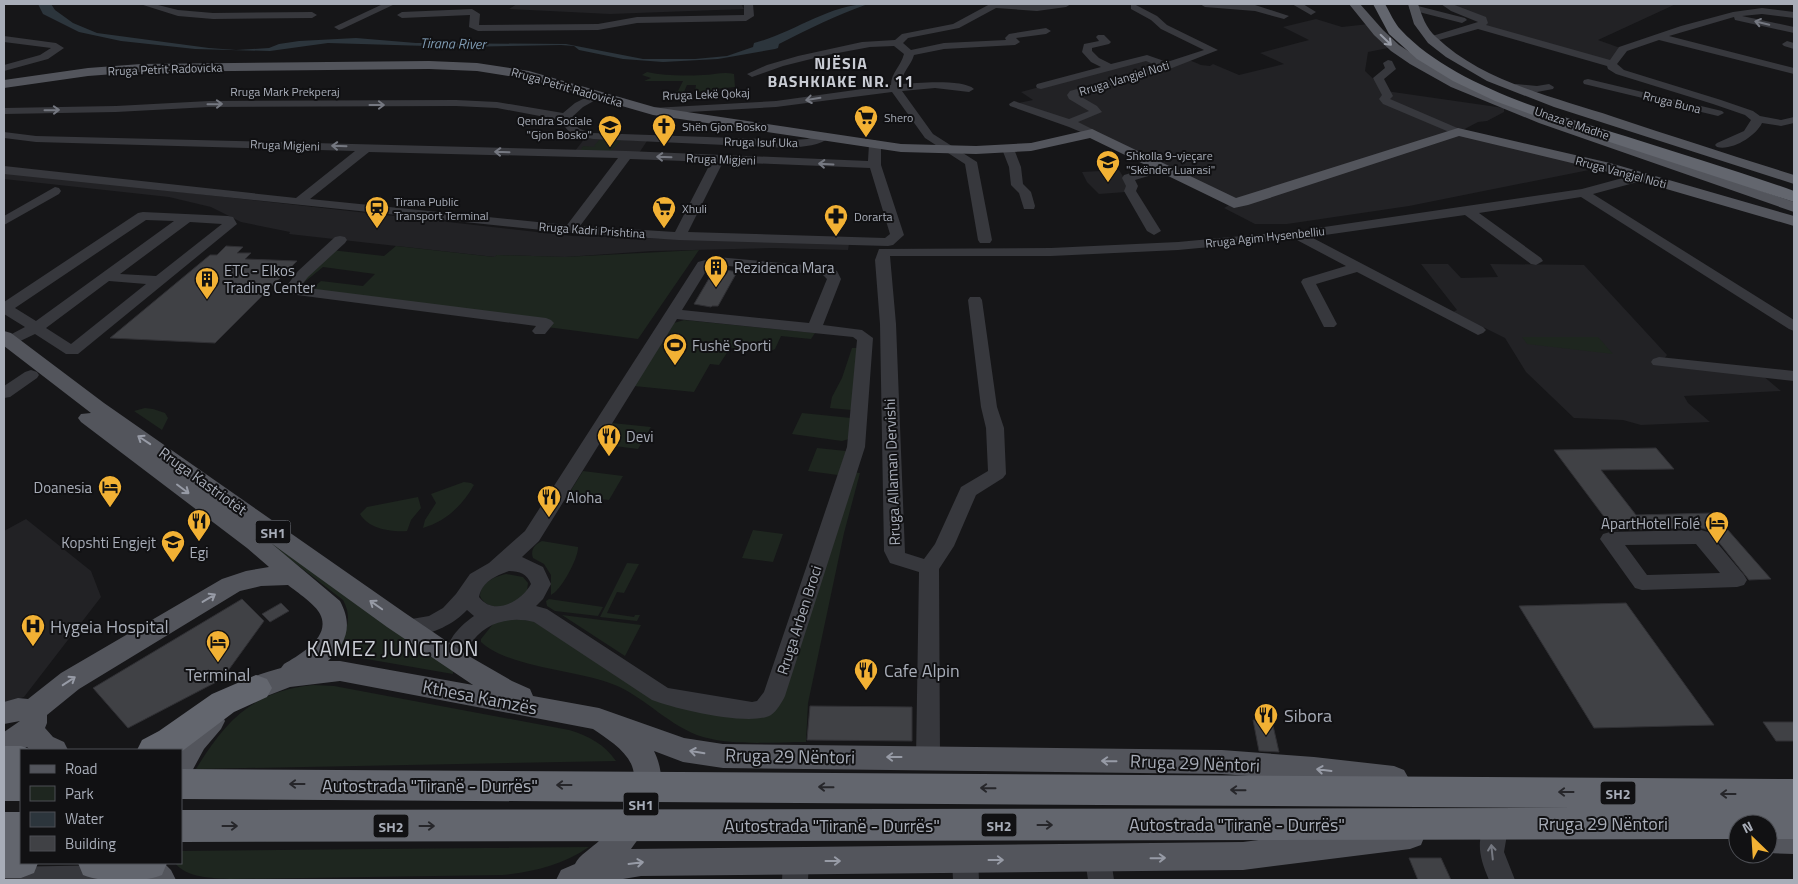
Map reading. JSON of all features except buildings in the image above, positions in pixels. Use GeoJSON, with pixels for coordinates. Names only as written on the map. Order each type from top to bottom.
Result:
{"type":"FeatureCollection","features":[{"type":"Feature","properties":{"kind":"highway","name":"Unaza e Madhe"},"geometry":{"type":"LineString","coordinates":[[1379,4],[1388,25],[1405,43],[1438,66],[1482,89],[1566,122],[1794,197]]}},
{"type":"Feature","properties":{"kind":"highway","name":"Unaza e Madhe"},"geometry":{"type":"LineString","coordinates":[[1392,4],[1400,22],[1424,46],[1457,67],[1501,90],[1575,119],[1794,190]]}},
{"type":"Feature","properties":{"kind":"highway"},"geometry":{"type":"LineString","coordinates":[[1721,151],[1794,182]]}},
{"type":"Feature","properties":{"kind":"highway"},"geometry":{"type":"LineString","coordinates":[[1678,167],[1794,203]]}},
{"type":"Feature","properties":{"kind":"highway"},"geometry":{"type":"LineString","coordinates":[[156,749],[171,741],[223,703],[269,683]]}},
{"type":"Feature","properties":{"kind":"highway"},"geometry":{"type":"LineString","coordinates":[[4,760],[27,734]]}},
{"type":"Feature","properties":{"kind":"highway","name":"Autostrada \"Tiranë - Durrës\""},"geometry":{"type":"LineString","coordinates":[[187,777],[613,785],[1458,791]]}},
{"type":"Feature","properties":{"kind":"highway"},"geometry":{"type":"LineString","coordinates":[[4,786],[20,786]]}},
{"type":"Feature","properties":{"kind":"highway","name":"Rruga 29 Nëntori"},"geometry":{"type":"LineString","coordinates":[[1458,791],[1790,801]]}},
{"type":"Feature","properties":{"kind":"highway","name":"SH2"},"geometry":{"type":"LineString","coordinates":[[1696,824],[1790,801]]}},
{"type":"Feature","properties":{"kind":"highway","name":"Autostrada \"Tiranë - Durrës\""},"geometry":{"type":"LineString","coordinates":[[182,826],[1490,823]]}},
{"type":"Feature","properties":{"kind":"highway","name":"Rruga 29 Nëntori"},"geometry":{"type":"LineString","coordinates":[[1490,823],[1696,824]]}},
{"type":"Feature","properties":{"kind":"highway"},"geometry":{"type":"LineString","coordinates":[[4,828],[20,828]]}},
{"type":"Feature","properties":{"kind":"highway"},"geometry":{"type":"LineString","coordinates":[[4,861],[20,861]]}},
{"type":"Feature","properties":{"kind":"highway"},"geometry":{"type":"LineString","coordinates":[[104,864],[152,870]]}},
{"type":"Feature","properties":{"kind":"main road"},"geometry":{"type":"LineString","coordinates":[[1354,4],[1393,47],[1422,67],[1448,81],[1521,112],[1794,207]]}},
{"type":"Feature","properties":{"kind":"main road"},"geometry":{"type":"LineString","coordinates":[[1413,6],[1418,21],[1432,39],[1474,69],[1516,87],[1547,92],[1721,151]]}},
{"type":"Feature","properties":{"kind":"main road","name":"Rruga Petrit Radovicka"},"geometry":{"type":"LineString","coordinates":[[4,84],[88,72],[141,68],[429,65],[477,67],[515,72],[652,111],[824,137],[929,150],[1008,149],[1046,144],[1092,133]]}},
{"type":"Feature","properties":{"kind":"main road"},"geometry":{"type":"LineString","coordinates":[[1092,133],[1234,203],[1458,132]]}},
{"type":"Feature","properties":{"kind":"main road","name":"Rruga Vangjel Noti"},"geometry":{"type":"LineString","coordinates":[[1458,132],[1596,164],[1788,219]]}},
{"type":"Feature","properties":{"kind":"main road","name":"Rruga Kastriotët"},"geometry":{"type":"LineString","coordinates":[[6,344],[31,375],[255,542],[331,608],[336,622],[333,635],[316,657],[269,683]]}},
{"type":"Feature","properties":{"kind":"main road","name":"Rruga Kastriotët"},"geometry":{"type":"LineString","coordinates":[[6,344],[458,662],[502,689],[553,711]]}},
{"type":"Feature","properties":{"kind":"main road"},"geometry":{"type":"LineString","coordinates":[[4,745],[27,734],[49,696],[70,681],[231,585],[243,580],[266,575],[292,576]]}},
{"type":"Feature","properties":{"kind":"main road","name":"Kthesa Kamzës"},"geometry":{"type":"LineString","coordinates":[[187,777],[204,728],[233,702],[269,683],[312,671],[340,671],[599,720],[622,732],[632,743],[644,762],[648,780],[644,797],[623,838],[598,863],[570,880]]}},
{"type":"Feature","properties":{"kind":"main road"},"geometry":{"type":"LineString","coordinates":[[4,714],[20,709],[27,734],[52,749]]}},
{"type":"Feature","properties":{"kind":"main road","name":"Rruga 29 Nëntori"},"geometry":{"type":"LineString","coordinates":[[599,720],[683,750],[722,756],[1258,764],[1424,783],[1458,791]]}},
{"type":"Feature","properties":{"kind":"main road","name":"Rruga 29 Nëntori"},"geometry":{"type":"LineString","coordinates":[[570,880],[620,865],[641,862],[796,871],[1100,870],[1382,840],[1490,823]]}},
{"type":"Feature","properties":{"kind":"main road","name":"Rruga 29 Nëntori"},"geometry":{"type":"LineString","coordinates":[[1696,824],[1728,830]]}},
{"type":"Feature","properties":{"kind":"main road"},"geometry":{"type":"LineString","coordinates":[[1778,839],[1794,840]]}},
{"type":"Feature","properties":{"kind":"street"},"geometry":{"type":"LineString","coordinates":[[145,4],[162,6],[178,12],[204,15],[312,15]]}},
{"type":"Feature","properties":{"kind":"street"},"geometry":{"type":"LineString","coordinates":[[339,27],[390,4]]}},
{"type":"Feature","properties":{"kind":"street"},"geometry":{"type":"LineString","coordinates":[[411,4],[402,15],[472,12],[475,14],[474,27],[478,28],[598,27],[637,20],[746,18],[749,16],[748,4]]}},
{"type":"Feature","properties":{"kind":"street"},"geometry":{"type":"LineString","coordinates":[[897,43],[905,36],[956,26],[996,4],[1020,7],[1049,7],[1066,4]]}},
{"type":"Feature","properties":{"kind":"street","name":"Rruga Vangjel Noti"},"geometry":{"type":"LineString","coordinates":[[1073,122],[1096,112],[1096,110],[1073,97],[1074,93],[1168,66],[1213,50],[1164,27],[1154,18],[1134,7],[1138,4]]}},
{"type":"Feature","properties":{"kind":"street"},"geometry":{"type":"LineString","coordinates":[[1205,4],[1256,8],[1284,16]]}},
{"type":"Feature","properties":{"kind":"street"},"geometry":{"type":"LineString","coordinates":[[1298,4],[1311,12]]}},
{"type":"Feature","properties":{"kind":"street"},"geometry":{"type":"LineString","coordinates":[[1432,39],[1479,26],[1483,23],[1484,19],[1454,9],[1446,4]]}},
{"type":"Feature","properties":{"kind":"street"},"geometry":{"type":"LineString","coordinates":[[247,15],[256,6]]}},
{"type":"Feature","properties":{"kind":"street"},"geometry":{"type":"LineString","coordinates":[[1413,6],[1612,64],[1612,67],[1620,72],[1749,113],[1757,121],[1785,123],[1794,120]]}},
{"type":"Feature","properties":{"kind":"street"},"geometry":{"type":"LineString","coordinates":[[1612,64],[1623,49],[1659,36],[1730,16],[1748,8],[1794,15]]}},
{"type":"Feature","properties":{"kind":"street"},"geometry":{"type":"LineString","coordinates":[[1730,16],[1794,30]]}},
{"type":"Feature","properties":{"kind":"street"},"geometry":{"type":"LineString","coordinates":[[909,53],[944,46],[1015,42],[1010,38],[1012,36],[1046,31]]}},
{"type":"Feature","properties":{"kind":"street"},"geometry":{"type":"LineString","coordinates":[[1659,36],[1794,71]]}},
{"type":"Feature","properties":{"kind":"street"},"geometry":{"type":"LineString","coordinates":[[1101,37],[1106,42],[1088,46],[1087,52],[1095,60],[1110,68]]}},
{"type":"Feature","properties":{"kind":"street"},"geometry":{"type":"LineString","coordinates":[[4,39],[59,48],[44,57],[4,68]]}},
{"type":"Feature","properties":{"kind":"street"},"geometry":{"type":"LineString","coordinates":[[752,74],[778,63],[874,42],[897,43],[909,53]]}},
{"type":"Feature","properties":{"kind":"street"},"geometry":{"type":"LineString","coordinates":[[909,53],[908,62],[896,77],[896,93],[924,130],[936,141],[954,150],[971,162],[985,240]]}},
{"type":"Feature","properties":{"kind":"street"},"geometry":{"type":"LineString","coordinates":[[1041,86],[1147,58],[1168,66]]}},
{"type":"Feature","properties":{"kind":"street","name":"Rruga Vangjel Noti"},"geometry":{"type":"LineString","coordinates":[[1388,63],[1391,69],[1378,78],[1388,96],[1384,99],[1387,102],[1458,132]]}},
{"type":"Feature","properties":{"kind":"street","name":"Rruga Buna"},"geometry":{"type":"LineString","coordinates":[[1588,82],[1757,121]]}},
{"type":"Feature","properties":{"kind":"street","name":"Rruga Lekë Qokaj"},"geometry":{"type":"LineString","coordinates":[[652,111],[776,104],[896,88],[945,85],[969,89]]}},
{"type":"Feature","properties":{"kind":"street"},"geometry":{"type":"LineString","coordinates":[[566,153],[582,134],[570,128],[566,117],[579,106],[597,96]]}},
{"type":"Feature","properties":{"kind":"street","name":"Rruga Mark Prekperaj"},"geometry":{"type":"LineString","coordinates":[[4,111],[116,109],[209,104],[456,103],[497,105],[566,117]]}},
{"type":"Feature","properties":{"kind":"street"},"geometry":{"type":"LineString","coordinates":[[1014,104],[1035,112],[1073,122],[1092,133]]}},
{"type":"Feature","properties":{"kind":"street"},"geometry":{"type":"LineString","coordinates":[[1721,151],[1747,135],[1757,121]]}},
{"type":"Feature","properties":{"kind":"street","name":"Rruga Isuf Uka"},"geometry":{"type":"LineString","coordinates":[[582,134],[630,138],[782,144],[810,142],[824,137]]}},
{"type":"Feature","properties":{"kind":"street","name":"Rruga Migjeni"},"geometry":{"type":"LineString","coordinates":[[4,135],[36,138],[566,153],[875,165]]}},
{"type":"Feature","properties":{"kind":"street"},"geometry":{"type":"LineString","coordinates":[[875,144],[875,165]]}},
{"type":"Feature","properties":{"kind":"street"},"geometry":{"type":"LineString","coordinates":[[298,202],[366,148]]}},
{"type":"Feature","properties":{"kind":"street"},"geometry":{"type":"LineString","coordinates":[[1008,149],[1015,167],[1017,185],[1025,192],[1029,206]]}},
{"type":"Feature","properties":{"kind":"street"},"geometry":{"type":"LineString","coordinates":[[571,229],[627,155]]}},
{"type":"Feature","properties":{"kind":"street"},"geometry":{"type":"LineString","coordinates":[[678,236],[719,158]]}},
{"type":"Feature","properties":{"kind":"street","name":"Rruga Allaman Dervishi"},"geometry":{"type":"LineString","coordinates":[[875,165],[897,235],[886,247],[882,260],[888,324],[894,551],[897,558],[929,568]]}},
{"type":"Feature","properties":{"kind":"street"},"geometry":{"type":"LineString","coordinates":[[1154,231],[1130,190],[1132,186],[1128,178],[1161,168]]}},
{"type":"Feature","properties":{"kind":"street","name":"Rruga Kadri Prishtina"},"geometry":{"type":"LineString","coordinates":[[4,170],[571,229],[886,247]]}},
{"type":"Feature","properties":{"kind":"street","name":"Rruga Agim Hysenbelliu"},"geometry":{"type":"LineString","coordinates":[[886,247],[1051,252],[1178,246],[1297,234],[1469,212],[1583,193],[1641,177]]}},
{"type":"Feature","properties":{"kind":"street"},"geometry":{"type":"LineString","coordinates":[[7,219],[55,190]]}},
{"type":"Feature","properties":{"kind":"street"},"geometry":{"type":"LineString","coordinates":[[1583,193],[1794,326]]}},
{"type":"Feature","properties":{"kind":"street"},"geometry":{"type":"LineString","coordinates":[[1469,212],[1536,261]]}},
{"type":"Feature","properties":{"kind":"street"},"geometry":{"type":"LineString","coordinates":[[142,216],[228,220],[230,224],[160,281],[72,351],[4,309],[142,216]]}},
{"type":"Feature","properties":{"kind":"street"},"geometry":{"type":"LineString","coordinates":[[6,344],[36,328],[187,218]]}},
{"type":"Feature","properties":{"kind":"street"},"geometry":{"type":"LineString","coordinates":[[1297,234],[1478,330]]}},
{"type":"Feature","properties":{"kind":"street"},"geometry":{"type":"LineString","coordinates":[[340,240],[303,274],[292,288],[297,291],[546,323],[540,331]]}},
{"type":"Feature","properties":{"kind":"street"},"geometry":{"type":"LineString","coordinates":[[407,627],[426,626],[441,620],[460,605],[479,577],[497,567],[527,541],[701,267],[707,263],[717,261],[826,271],[832,274],[834,279],[814,329]]}},
{"type":"Feature","properties":{"kind":"street"},"geometry":{"type":"LineString","coordinates":[[1329,324],[1308,282],[1358,267]]}},
{"type":"Feature","properties":{"kind":"street"},"geometry":{"type":"LineString","coordinates":[[107,277],[160,281]]}},
{"type":"Feature","properties":{"kind":"street"},"geometry":{"type":"LineString","coordinates":[[928,758],[929,568],[944,546],[968,491],[997,474],[995,428],[989,407],[975,300]]}},
{"type":"Feature","properties":{"kind":"street"},"geometry":{"type":"LineString","coordinates":[[1778,315],[1794,312]]}},
{"type":"Feature","properties":{"kind":"street","name":"Rruga Arben Broci"},"geometry":{"type":"LineString","coordinates":[[458,662],[456,653],[458,643],[465,635],[494,614],[517,610],[540,615],[660,694],[674,699],[752,711],[764,708],[774,696],[856,447],[865,338],[857,333],[672,314]]}},
{"type":"Feature","properties":{"kind":"street"},"geometry":{"type":"LineString","coordinates":[[1659,362],[1794,376]]}},
{"type":"Feature","properties":{"kind":"street"},"geometry":{"type":"LineString","coordinates":[[4,393],[31,375]]}},
{"type":"Feature","properties":{"kind":"street"},"geometry":{"type":"LineString","coordinates":[[1700,537],[1737,580],[1642,582],[1610,539],[1700,537]]}},
{"type":"Feature","properties":{"kind":"street"},"geometry":{"type":"LineString","coordinates":[[527,541],[526,556],[530,567],[540,577],[538,591],[540,615]]}},
{"type":"Feature","properties":{"kind":"street"},"geometry":{"type":"LineString","coordinates":[[497,567],[521,564],[530,567]]}},
{"type":"Feature","properties":{"kind":"street"},"geometry":{"type":"LineString","coordinates":[[470,591],[469,598],[472,604],[485,613],[494,614]]}},
{"type":"Feature","properties":{"kind":"street","name":"Rruga Arben Broci"},"geometry":{"type":"LineString","coordinates":[[517,610],[534,598],[538,591]]}},
{"type":"Feature","properties":{"kind":"street"},"geometry":{"type":"LineString","coordinates":[[1490,823],[1491,855],[1502,880]]}},
{"type":"Feature","properties":{"kind":"street"},"geometry":{"type":"LineString","coordinates":[[4,879],[111,877],[152,870]]}},
{"type":"Feature","properties":{"kind":"shaded area"},"geometry":{"type":"Polygon","coordinates":[[[517,4],[741,4],[744,9],[610,14],[509,9],[517,4]]]}},
{"type":"Feature","properties":{"kind":"shaded area"},"geometry":{"type":"Polygon","coordinates":[[[1446,4],[1676,4],[1598,40],[1623,49],[1612,64],[1478,26],[1483,23],[1446,4]]]}},
{"type":"Feature","properties":{"kind":"shaded area"},"geometry":{"type":"Polygon","coordinates":[[[1316,19],[1342,27],[1369,24],[1393,47],[1368,52],[1365,71],[1386,91],[1504,108],[1504,112],[1459,132],[1586,163],[1582,167],[1589,170],[1409,206],[1287,224],[1255,224],[1224,208],[1233,203],[1092,133],[1014,104],[1033,100],[1021,92],[1143,59],[1168,66],[1187,59],[1201,65],[1210,66],[1213,64],[1239,75],[1284,64],[1260,53],[1309,40],[1283,27],[1316,19]]]}},
{"type":"Feature","properties":{"kind":"shaded area","name":"Qendra Sociale \"Gjon Bosko\""},"geometry":{"type":"Polygon","coordinates":[[[585,138],[647,141],[639,153],[575,151],[585,138]]]}},
{"type":"Feature","properties":{"kind":"shaded area","name":"Shkolla 9-vjeçare \"Skënder Luarasi\""},"geometry":{"type":"Polygon","coordinates":[[[1119,170],[1130,188],[1126,192],[1099,194],[1087,182],[1082,172],[1119,170]]]}},
{"type":"Feature","properties":{"kind":"shaded area"},"geometry":{"type":"Polygon","coordinates":[[[4,172],[572,236],[849,244],[848,250],[773,248],[652,251],[565,257],[497,255],[495,257],[289,234],[290,232],[241,222],[211,207],[169,197],[4,179],[4,172]]]}},
{"type":"Feature","properties":{"kind":"shaded area"},"geometry":{"type":"Polygon","coordinates":[[[1421,264],[1448,264],[1461,278],[1498,277],[1490,264],[1584,265],[1667,355],[1664,359],[1762,375],[1781,391],[1684,396],[1688,403],[1710,422],[1641,425],[1623,420],[1574,418],[1526,372],[1505,338],[1453,312],[1457,310],[1421,264]]]}},
{"type":"Feature","properties":{"kind":"shaded area","name":"Hygeia Hospital"},"geometry":{"type":"Polygon","coordinates":[[[26,519],[91,571],[101,597],[24,697],[4,703],[4,531],[26,519]]]}},
{"type":"Feature","properties":{"kind":"green space"},"geometry":{"type":"Polygon","coordinates":[[[647,72],[682,76],[730,73],[734,74],[735,87],[715,89],[714,93],[695,91],[696,85],[687,85],[683,94],[673,94],[673,92],[678,91],[683,81],[644,81],[651,78],[642,75],[647,72]]]}},
{"type":"Feature","properties":{"kind":"green space"},"geometry":{"type":"Polygon","coordinates":[[[599,140],[621,141],[610,152],[580,151],[583,146],[596,147],[594,146],[599,140]]]}},
{"type":"Feature","properties":{"kind":"green space"},"geometry":{"type":"Polygon","coordinates":[[[396,246],[494,257],[497,255],[565,257],[699,250],[638,339],[547,327],[552,321],[330,292],[317,290],[314,287],[321,281],[363,286],[375,274],[323,267],[299,285],[331,250],[384,256],[396,246]]]}},
{"type":"Feature","properties":{"kind":"green space"},"geometry":{"type":"Polygon","coordinates":[[[684,320],[815,333],[811,339],[781,336],[775,349],[771,351],[730,348],[719,365],[710,364],[694,392],[634,386],[674,323],[684,320]]]}},
{"type":"Feature","properties":{"kind":"green space"},"geometry":{"type":"Polygon","coordinates":[[[1522,337],[1598,337],[1613,354],[1527,344],[1522,337]]]}},
{"type":"Feature","properties":{"kind":"green space"},"geometry":{"type":"Polygon","coordinates":[[[852,348],[859,348],[852,410],[830,408],[832,397],[842,378],[852,348]]]}},
{"type":"Feature","properties":{"kind":"green space"},"geometry":{"type":"Polygon","coordinates":[[[145,408],[165,413],[168,418],[162,430],[134,411],[145,408]]]}},
{"type":"Feature","properties":{"kind":"green space"},"geometry":{"type":"Polygon","coordinates":[[[802,413],[851,418],[849,439],[842,441],[792,434],[802,413]]]}},
{"type":"Feature","properties":{"kind":"green space"},"geometry":{"type":"Polygon","coordinates":[[[612,423],[651,427],[638,449],[599,444],[612,423]]]}},
{"type":"Feature","properties":{"kind":"green space"},"geometry":{"type":"Polygon","coordinates":[[[134,439],[453,671],[453,674],[355,657],[332,656],[348,622],[348,615],[343,600],[134,439]]]}},
{"type":"Feature","properties":{"kind":"green space"},"geometry":{"type":"Polygon","coordinates":[[[817,448],[846,451],[838,475],[808,471],[817,448]]]}},
{"type":"Feature","properties":{"kind":"green space"},"geometry":{"type":"Polygon","coordinates":[[[583,471],[623,476],[609,500],[568,495],[583,471]]]}},
{"type":"Feature","properties":{"kind":"green space"},"geometry":{"type":"Polygon","coordinates":[[[852,472],[860,473],[844,533],[808,703],[806,742],[741,743],[703,737],[669,720],[637,697],[615,685],[509,658],[493,651],[481,642],[481,639],[493,624],[504,618],[533,621],[651,695],[758,715],[852,472]]]}},
{"type":"Feature","properties":{"kind":"green space"},"geometry":{"type":"Polygon","coordinates":[[[464,482],[474,485],[459,506],[446,517],[423,528],[425,520],[436,503],[431,494],[464,482]]]}},
{"type":"Feature","properties":{"kind":"green space"},"geometry":{"type":"Polygon","coordinates":[[[418,497],[421,508],[411,520],[407,531],[394,531],[374,526],[360,514],[367,507],[418,497]]]}},
{"type":"Feature","properties":{"kind":"green space"},"geometry":{"type":"Polygon","coordinates":[[[753,530],[783,534],[773,562],[742,558],[753,530]]]}},
{"type":"Feature","properties":{"kind":"green space"},"geometry":{"type":"Polygon","coordinates":[[[542,541],[578,547],[576,558],[569,573],[560,587],[551,595],[551,575],[544,564],[533,558],[532,555],[534,548],[542,541]]]}},
{"type":"Feature","properties":{"kind":"green space"},"geometry":{"type":"Polygon","coordinates":[[[627,563],[639,564],[624,593],[617,592],[607,613],[634,617],[635,615],[640,615],[637,621],[600,617],[627,563]]]}},
{"type":"Feature","properties":{"kind":"green space"},"geometry":{"type":"Polygon","coordinates":[[[506,574],[523,577],[528,583],[527,591],[516,602],[506,606],[501,607],[486,603],[480,596],[483,587],[493,579],[506,574]]]}},
{"type":"Feature","properties":{"kind":"green space"},"geometry":{"type":"Polygon","coordinates":[[[549,599],[603,607],[598,616],[555,611],[547,606],[546,601],[549,599]]]}},
{"type":"Feature","properties":{"kind":"green space"},"geometry":{"type":"Polygon","coordinates":[[[562,615],[641,625],[625,656],[562,615]]]}},
{"type":"Feature","properties":{"kind":"green space"},"geometry":{"type":"Polygon","coordinates":[[[314,685],[334,686],[569,730],[596,741],[616,761],[196,769],[230,722],[243,711],[258,701],[274,694],[293,688],[314,685]]]}},
{"type":"Feature","properties":{"kind":"green space"},"geometry":{"type":"Polygon","coordinates":[[[589,847],[569,859],[547,867],[502,875],[230,879],[186,872],[176,864],[182,864],[182,851],[589,847]]]}},
{"type":"Feature","properties":{"kind":"water"},"geometry":{"type":"Polygon","coordinates":[[[38,4],[51,4],[55,10],[73,23],[97,33],[209,48],[236,50],[269,48],[279,44],[299,41],[356,38],[416,43],[566,44],[643,59],[695,59],[727,56],[753,47],[754,43],[768,39],[825,14],[854,5],[868,4],[812,28],[779,44],[778,48],[775,49],[718,59],[663,62],[623,59],[579,50],[574,46],[561,45],[460,47],[328,43],[270,51],[195,49],[121,41],[79,32],[43,14],[38,4]]]}},
{"type":"Feature","properties":{"kind":"place","name":"Shero"},"geometry":{"type":"Point","coordinates":[866,138]}},
{"type":"Feature","properties":{"kind":"place","name":"Shën Gjon Bosko"},"geometry":{"type":"Point","coordinates":[664,147]}},
{"type":"Feature","properties":{"kind":"place","name":"Qendra Sociale \"Gjon Bosko\""},"geometry":{"type":"Point","coordinates":[610,148]}},
{"type":"Feature","properties":{"kind":"place","name":"Shkolla 9-vjeçare \"Skënder Luarasi\""},"geometry":{"type":"Point","coordinates":[1108,183]}},
{"type":"Feature","properties":{"kind":"place","name":"Tirana Public Transport Terminal"},"geometry":{"type":"Point","coordinates":[377,229]}},
{"type":"Feature","properties":{"kind":"place","name":"Xhuli"},"geometry":{"type":"Point","coordinates":[664,229]}},
{"type":"Feature","properties":{"kind":"place","name":"Dorarta"},"geometry":{"type":"Point","coordinates":[836,237]}},
{"type":"Feature","properties":{"kind":"place","name":"Rezidenca Mara"},"geometry":{"type":"Point","coordinates":[716,288]}},
{"type":"Feature","properties":{"kind":"place","name":"ETC - Elkos Trading Center"},"geometry":{"type":"Point","coordinates":[207,300]}},
{"type":"Feature","properties":{"kind":"place","name":"Fushë Sporti"},"geometry":{"type":"Point","coordinates":[675,366]}},
{"type":"Feature","properties":{"kind":"place","name":"Devi"},"geometry":{"type":"Point","coordinates":[609,457]}},
{"type":"Feature","properties":{"kind":"place","name":"Doanesia"},"geometry":{"type":"Point","coordinates":[110,508]}},
{"type":"Feature","properties":{"kind":"place","name":"Aloha"},"geometry":{"type":"Point","coordinates":[549,518]}},
{"type":"Feature","properties":{"kind":"place","name":"Egi"},"geometry":{"type":"Point","coordinates":[199,542]}},
{"type":"Feature","properties":{"kind":"place","name":"ApartHotel Folé"},"geometry":{"type":"Point","coordinates":[1717,544]}},
{"type":"Feature","properties":{"kind":"place","name":"Kopshti Engjejt"},"geometry":{"type":"Point","coordinates":[173,563]}},
{"type":"Feature","properties":{"kind":"place","name":"Hygeia Hospital"},"geometry":{"type":"Point","coordinates":[33,647]}},
{"type":"Feature","properties":{"kind":"place","name":"Terminal"},"geometry":{"type":"Point","coordinates":[218,663]}},
{"type":"Feature","properties":{"kind":"place","name":"Cafe Alpin"},"geometry":{"type":"Point","coordinates":[866,691]}},
{"type":"Feature","properties":{"kind":"place","name":"Sibora"},"geometry":{"type":"Point","coordinates":[1266,736]}},
{"type":"Feature","properties":{"kind":"district","name":"NJËSIA BASHKIAKE NR. 11"},"geometry":{"type":"Point","coordinates":[841,72]}},
{"type":"Feature","properties":{"kind":"district","name":"KAMEZ JUNCTION"},"geometry":{"type":"Point","coordinates":[393,648]}},
{"type":"Feature","properties":{"kind":"water label","name":"Tirana River"},"geometry":{"type":"Point","coordinates":[453,43]}}]}
